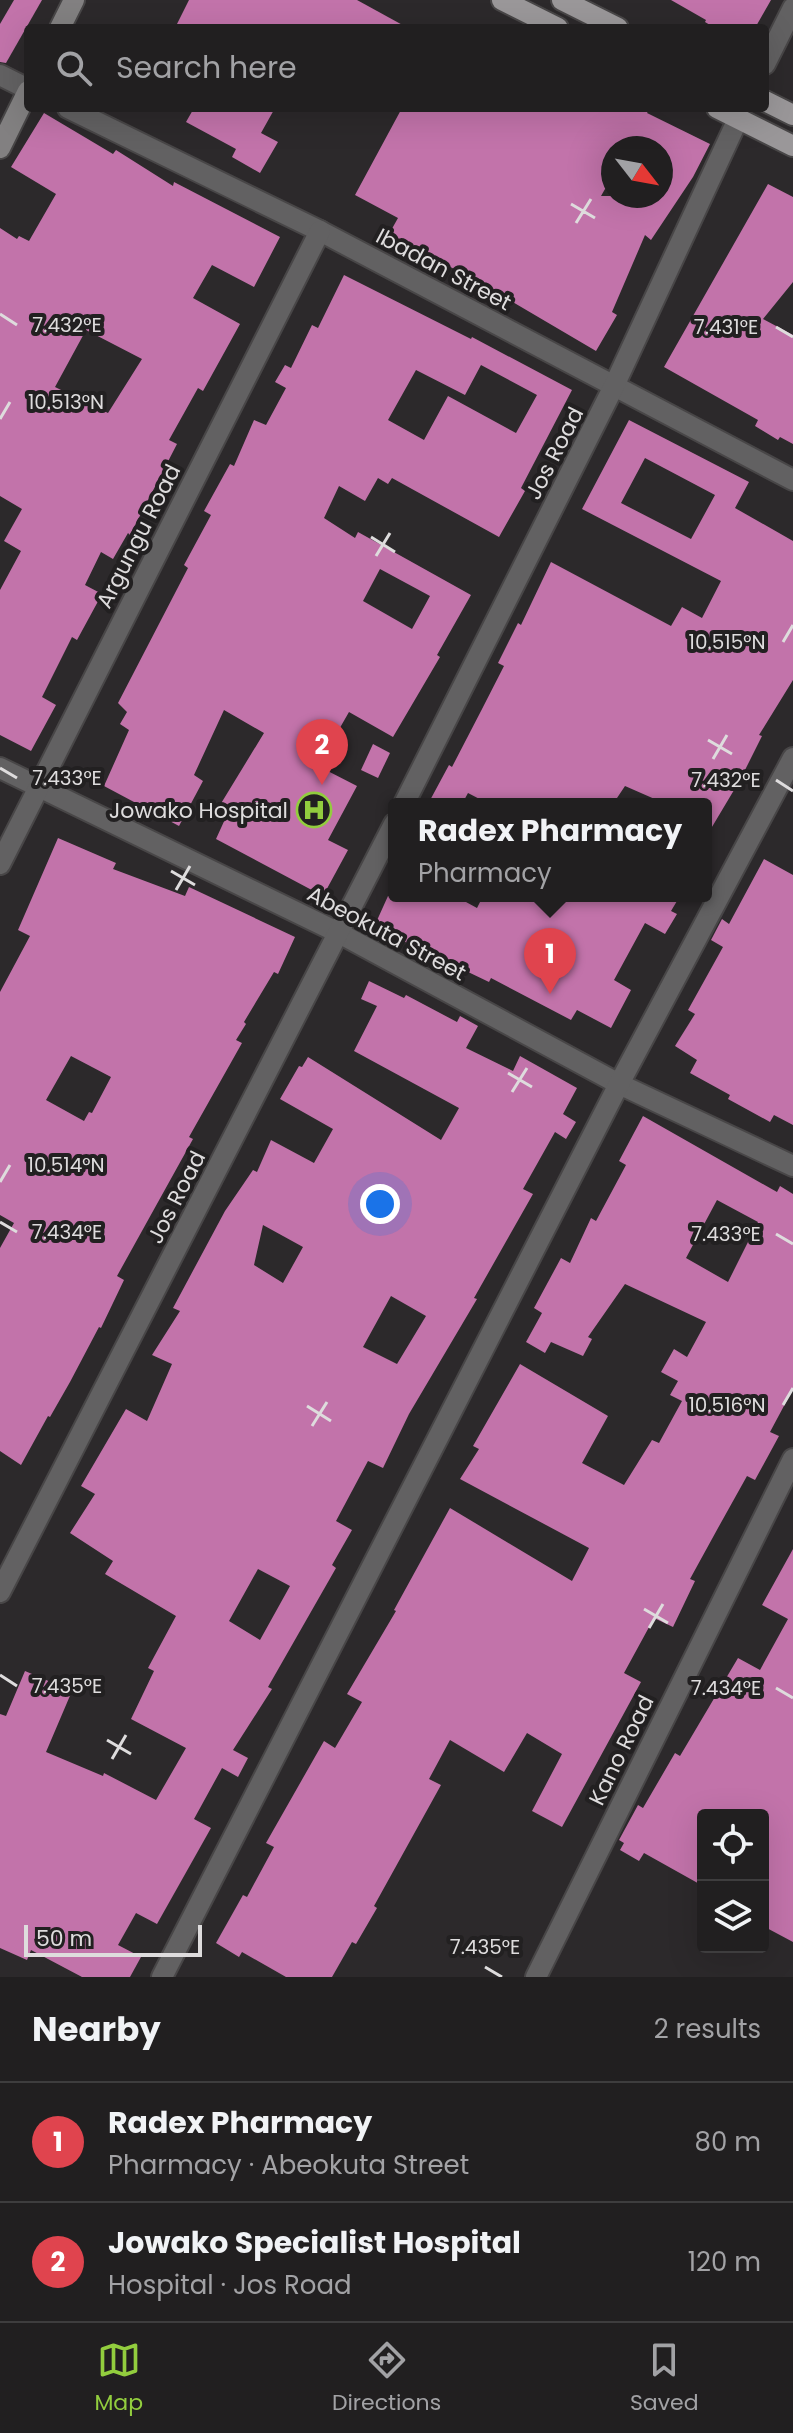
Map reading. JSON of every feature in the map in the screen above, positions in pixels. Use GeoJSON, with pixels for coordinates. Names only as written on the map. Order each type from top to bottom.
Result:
{"type":"FeatureCollection","features":[{"type":"Feature","properties":{"kind":"main road"},"geometry":{"type":"LineString","coordinates":[[502,0],[550,24]]}},
{"type":"Feature","properties":{"kind":"main road"},"geometry":{"type":"LineString","coordinates":[[562,0],[610,24]]}},
{"type":"Feature","properties":{"kind":"main road"},"geometry":{"type":"LineString","coordinates":[[769,103],[793,115]]}},
{"type":"Feature","properties":{"kind":"main road"},"geometry":{"type":"LineString","coordinates":[[725,112],[793,146]]}},
{"type":"Feature","properties":{"kind":"street"},"geometry":{"type":"LineString","coordinates":[[62,24],[74,0]]}},
{"type":"Feature","properties":{"kind":"street"},"geometry":{"type":"LineString","coordinates":[[769,56],[793,8]]}},
{"type":"Feature","properties":{"kind":"street"},"geometry":{"type":"LineString","coordinates":[[0,75],[24,88]]}},
{"type":"Feature","properties":{"kind":"street"},"geometry":{"type":"LineString","coordinates":[[0,148],[24,98]]}},
{"type":"Feature","properties":{"kind":"street","name":"Ibadan Street"},"geometry":{"type":"LineString","coordinates":[[76,112],[320,231],[793,480]]}},
{"type":"Feature","properties":{"kind":"street","name":"Jos Road"},"geometry":{"type":"LineString","coordinates":[[407,798],[614,386],[738,119]]}},
{"type":"Feature","properties":{"kind":"street","name":"Argungu Road"},"geometry":{"type":"LineString","coordinates":[[0,864],[320,231]]}},
{"type":"Feature","properties":{"kind":"street"},"geometry":{"type":"LineString","coordinates":[[162,1977],[619,1084],[793,758]]}},
{"type":"Feature","properties":{"kind":"street","name":"Abeokuta Street"},"geometry":{"type":"LineString","coordinates":[[0,768],[37,789],[339,933],[619,1084],[793,1166]]}},
{"type":"Feature","properties":{"kind":"street","name":"Jos Road"},"geometry":{"type":"LineString","coordinates":[[0,1592],[388,836]]}},
{"type":"Feature","properties":{"kind":"street","name":"Kano Road"},"geometry":{"type":"LineString","coordinates":[[536,1977],[793,1459]]}},
{"type":"Feature","properties":{"kind":"building"},"geometry":{"type":"Polygon","coordinates":[[[14,0],[42,0],[28,24],[24,24],[24,32],[6,63],[0,62],[0,24],[14,0]]]}},
{"type":"Feature","properties":{"kind":"building"},"geometry":{"type":"Polygon","coordinates":[[[189,0],[357,0],[401,24],[177,24],[189,0]]]}},
{"type":"Feature","properties":{"kind":"building"},"geometry":{"type":"Polygon","coordinates":[[[671,0],[771,0],[757,24],[708,24],[671,0]]]}},
{"type":"Feature","properties":{"kind":"building"},"geometry":{"type":"Polygon","coordinates":[[[192,112],[273,112],[261,133],[278,142],[260,173],[232,157],[236,149],[186,122],[192,112]]]}},
{"type":"Feature","properties":{"kind":"building"},"geometry":{"type":"Polygon","coordinates":[[[400,112],[648,112],[710,144],[673,207],[673,136],[601,136],[601,208],[672,208],[651,240],[645,235],[612,312],[617,315],[596,351],[389,234],[398,218],[355,195],[400,112]]]}},
{"type":"Feature","properties":{"kind":"building"},"geometry":{"type":"Polygon","coordinates":[[[44,113],[113,154],[116,150],[173,186],[174,182],[280,237],[254,287],[212,265],[193,298],[240,324],[203,391],[198,388],[169,440],[177,444],[130,535],[128,533],[113,559],[101,552],[85,585],[102,594],[77,640],[72,637],[42,697],[56,705],[31,751],[0,735],[0,590],[21,551],[4,541],[22,509],[0,496],[0,228],[17,239],[19,236],[29,241],[56,194],[11,167],[44,113]],[[86,330],[55,387],[108,413],[142,359],[86,330]]]}},
{"type":"Feature","properties":{"kind":"building"},"geometry":{"type":"Polygon","coordinates":[[[768,184],[793,197],[793,282],[763,319],[793,335],[793,444],[780,437],[778,440],[755,426],[758,420],[664,367],[768,184]]]}},
{"type":"Feature","properties":{"kind":"building"},"geometry":{"type":"Polygon","coordinates":[[[344,275],[572,390],[521,488],[525,491],[499,537],[392,478],[388,484],[378,478],[365,501],[339,486],[324,518],[355,538],[358,532],[471,595],[437,655],[440,657],[393,737],[349,712],[318,766],[357,786],[328,840],[348,850],[323,896],[216,839],[226,817],[217,810],[264,733],[224,710],[194,775],[203,781],[179,826],[104,786],[129,730],[120,724],[127,712],[118,703],[188,568],[184,565],[211,515],[204,511],[230,464],[234,466],[254,420],[266,425],[286,388],[275,382],[285,365],[291,368],[312,325],[318,328],[344,275]],[[481,365],[465,395],[416,370],[388,420],[424,440],[448,396],[516,433],[537,395],[481,365]],[[380,569],[363,601],[412,629],[430,596],[380,569]]]}},
{"type":"Feature","properties":{"kind":"building"},"geometry":{"type":"Polygon","coordinates":[[[629,420],[749,482],[735,508],[793,541],[793,680],[759,735],[762,736],[740,780],[712,827],[712,798],[652,798],[625,786],[617,798],[478,798],[468,793],[465,798],[431,798],[449,765],[452,767],[504,666],[498,663],[518,623],[521,625],[551,562],[671,626],[682,607],[702,618],[721,581],[582,509],[629,420]],[[645,458],[621,503],[691,539],[715,495],[645,458]]]}},
{"type":"Feature","properties":{"kind":"building"},"geometry":{"type":"Polygon","coordinates":[[[373,744],[390,753],[378,778],[361,770],[373,744]]]}},
{"type":"Feature","properties":{"kind":"building"},"geometry":{"type":"Polygon","coordinates":[[[58,838],[116,863],[113,869],[185,896],[189,887],[295,937],[278,974],[274,972],[244,1022],[246,1024],[236,1040],[242,1043],[117,1276],[124,1280],[101,1328],[21,1465],[0,1451],[0,1248],[14,1223],[0,1215],[0,992],[30,936],[18,930],[58,838]],[[71,1056],[46,1100],[84,1121],[89,1112],[92,1113],[111,1077],[71,1056]]]}},
{"type":"Feature","properties":{"kind":"building"},"geometry":{"type":"Polygon","coordinates":[[[764,859],[793,875],[793,1125],[774,1115],[770,1122],[728,1099],[730,1095],[690,1073],[697,1060],[675,1046],[695,1014],[688,1010],[723,947],[711,940],[722,919],[729,924],[764,859]]]}},
{"type":"Feature","properties":{"kind":"building"},"geometry":{"type":"Polygon","coordinates":[[[388,896],[388,902],[466,902],[477,908],[480,902],[676,902],[671,911],[677,914],[665,934],[645,923],[614,980],[631,990],[611,1028],[577,1010],[571,1020],[491,978],[489,982],[374,927],[388,896]]]}},
{"type":"Feature","properties":{"kind":"building"},"geometry":{"type":"Polygon","coordinates":[[[369,981],[404,998],[406,995],[457,1022],[460,1016],[478,1026],[466,1048],[513,1071],[520,1056],[577,1088],[563,1114],[576,1122],[566,1139],[555,1132],[523,1189],[533,1194],[474,1298],[477,1299],[409,1414],[383,1468],[368,1461],[336,1521],[352,1530],[332,1565],[336,1568],[268,1687],[272,1689],[233,1750],[248,1758],[238,1777],[222,1768],[194,1819],[211,1828],[157,1924],[136,1913],[118,1945],[141,1957],[130,1977],[82,1977],[31,1950],[27,1960],[0,1948],[0,1714],[6,1716],[25,1671],[72,1691],[46,1752],[103,1776],[104,1773],[156,1800],[186,1748],[131,1719],[154,1671],[148,1668],[176,1616],[105,1574],[113,1561],[70,1533],[95,1494],[81,1486],[126,1409],[147,1421],[172,1364],[152,1355],[180,1311],[173,1308],[225,1211],[253,1170],[257,1172],[271,1140],[314,1163],[333,1129],[280,1099],[299,1066],[302,1067],[308,1057],[441,1140],[459,1108],[354,1051],[377,1006],[361,999],[369,981]],[[263,1225],[254,1265],[283,1283],[303,1247],[263,1225]],[[391,1296],[363,1347],[397,1364],[426,1316],[391,1296]],[[258,1569],[229,1621],[260,1640],[290,1586],[258,1569]]]}},
{"type":"Feature","properties":{"kind":"building"},"geometry":{"type":"Polygon","coordinates":[[[643,1116],[777,1192],[780,1186],[793,1194],[793,1389],[770,1432],[779,1436],[755,1480],[747,1476],[718,1528],[690,1579],[695,1581],[673,1627],[654,1618],[624,1673],[641,1682],[562,1827],[532,1811],[562,1754],[527,1733],[504,1772],[450,1740],[429,1779],[441,1785],[374,1906],[377,1908],[332,1977],[286,1977],[242,1952],[239,1957],[216,1943],[243,1895],[247,1897],[274,1847],[266,1843],[324,1741],[335,1748],[362,1702],[347,1694],[396,1611],[450,1508],[572,1581],[589,1548],[460,1479],[479,1449],[473,1446],[520,1364],[608,1416],[582,1463],[624,1485],[652,1440],[659,1443],[682,1401],[670,1395],[678,1381],[661,1372],[674,1349],[687,1357],[706,1322],[625,1284],[588,1337],[592,1339],[583,1356],[551,1342],[545,1353],[526,1342],[542,1313],[534,1308],[561,1258],[570,1263],[591,1218],[596,1221],[626,1165],[619,1161],[643,1116]],[[717,1200],[686,1258],[728,1282],[758,1222],[717,1200]]]}},
{"type":"Feature","properties":{"kind":"building"},"geometry":{"type":"Polygon","coordinates":[[[793,1549],[793,1942],[769,1929],[769,1809],[697,1809],[697,1883],[644,1853],[639,1861],[620,1850],[624,1843],[619,1840],[638,1805],[643,1808],[675,1753],[680,1756],[738,1658],[760,1670],[788,1619],[762,1605],[793,1549]]]}},
{"type":"Feature","properties":{"kind":"place","name":"Jowako Specialist Hospital"},"geometry":{"type":"Point","coordinates":[322,785]}},
{"type":"Feature","properties":{"kind":"place","name":"Jowako Hospital"},"geometry":{"type":"Point","coordinates":[314,810]}},
{"type":"Feature","properties":{"kind":"place","name":"Radex Pharmacy"},"geometry":{"type":"Point","coordinates":[550,994]}}]}
